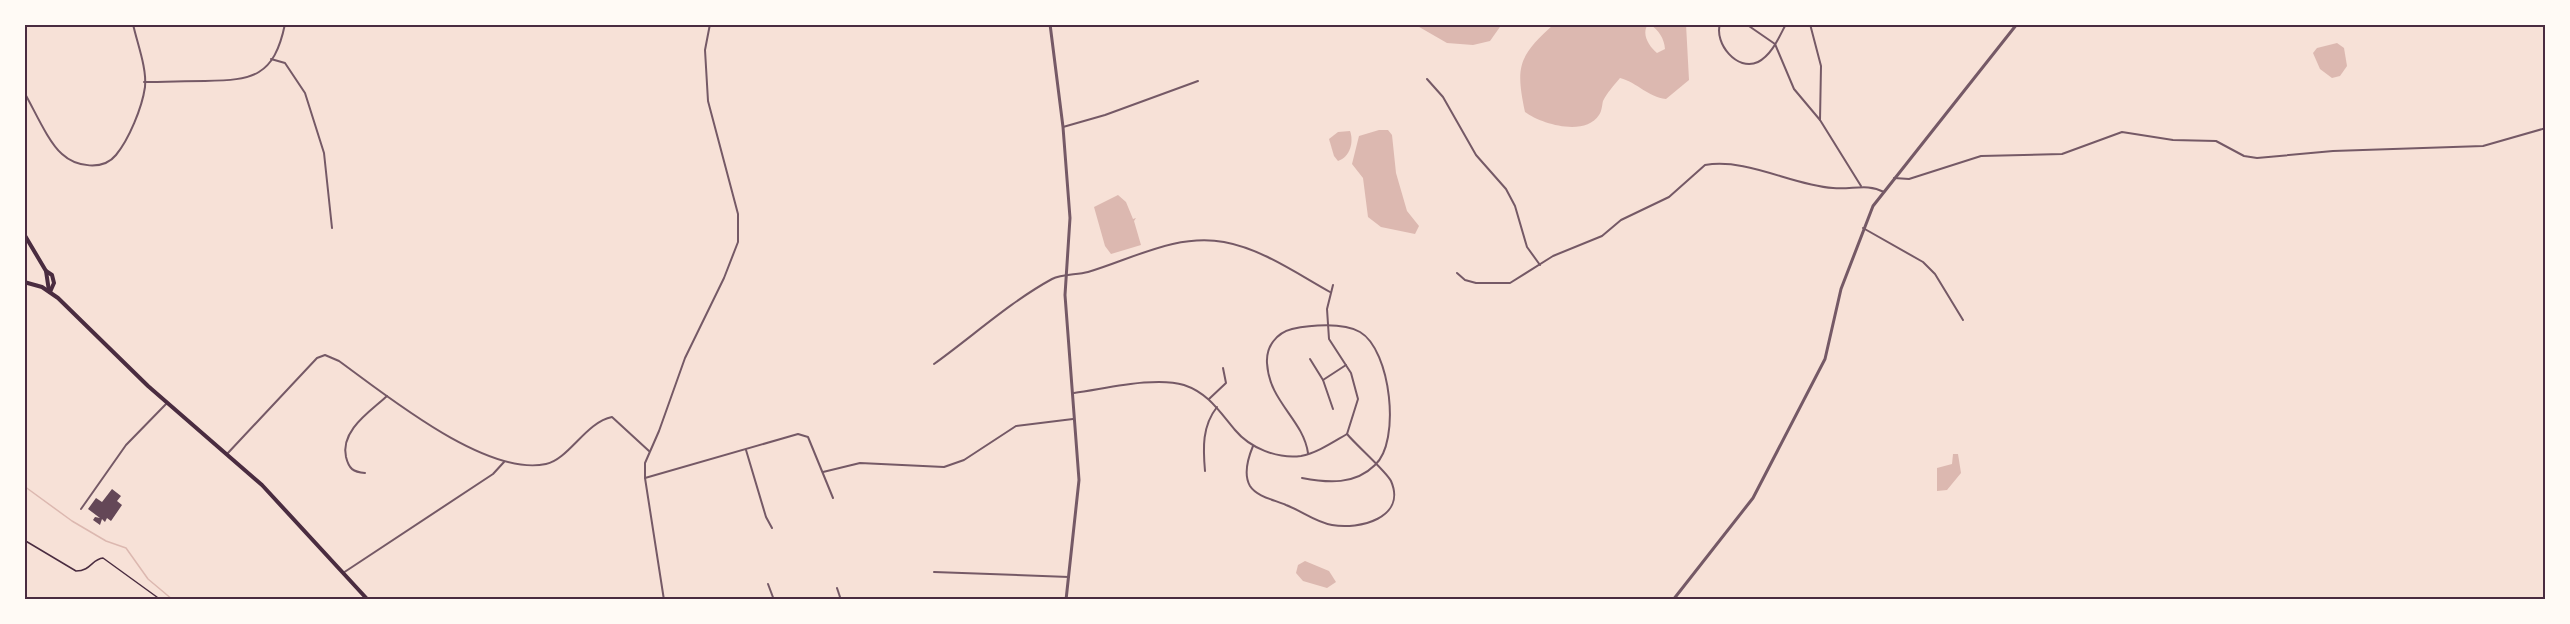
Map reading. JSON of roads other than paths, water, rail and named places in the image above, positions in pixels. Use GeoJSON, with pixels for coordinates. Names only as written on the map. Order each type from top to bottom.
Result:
{"type":"FeatureCollection","features":[{"type":"Feature","properties":{"kind":"main road"},"geometry":{"type":"LineString","coordinates":[[24,234],[46,271],[54,279],[50,292]]}},
{"type":"Feature","properties":{"kind":"main road"},"geometry":{"type":"LineString","coordinates":[[46,271],[50,292]]}},
{"type":"Feature","properties":{"kind":"main road"},"geometry":{"type":"LineString","coordinates":[[24,282],[50,292],[167,403],[262,485],[368,600]]}},
{"type":"Feature","properties":{"kind":"street"},"geometry":{"type":"LineString","coordinates":[[24,92],[61,153],[73,162],[86,165],[104,163],[116,156],[141,102],[144,82],[133,24]]}},
{"type":"Feature","properties":{"kind":"street"},"geometry":{"type":"LineString","coordinates":[[144,82],[246,80],[267,66],[285,24]]}},
{"type":"Feature","properties":{"kind":"street"},"geometry":{"type":"LineString","coordinates":[[664,600],[645,478],[645,463],[685,358],[724,278],[738,242],[738,214],[708,101],[705,50],[710,24]]}},
{"type":"Feature","properties":{"kind":"street"},"geometry":{"type":"LineString","coordinates":[[1050,24],[1063,128],[1070,218],[1066,276],[1079,480],[1066,600]]}},
{"type":"Feature","properties":{"kind":"street"},"geometry":{"type":"LineString","coordinates":[[1720,24],[1717,33],[1720,43],[1743,63],[1756,63],[1764,58],[1786,24]]}},
{"type":"Feature","properties":{"kind":"street"},"geometry":{"type":"LineString","coordinates":[[1746,24],[1775,44],[1794,89],[1820,120],[1861,186]]}},
{"type":"Feature","properties":{"kind":"street"},"geometry":{"type":"LineString","coordinates":[[1810,24],[1821,66],[1820,120]]}},
{"type":"Feature","properties":{"kind":"street"},"geometry":{"type":"LineString","coordinates":[[1673,600],[1753,498],[1825,359],[1841,289],[1863,228],[1884,192],[2017,24]]}},
{"type":"Feature","properties":{"kind":"street"},"geometry":{"type":"LineString","coordinates":[[271,59],[285,63],[305,93],[324,153],[332,228]]}},
{"type":"Feature","properties":{"kind":"street"},"geometry":{"type":"LineString","coordinates":[[1427,79],[1443,97],[1476,155],[1506,189],[1515,206],[1527,247],[1540,265]]}},
{"type":"Feature","properties":{"kind":"street"},"geometry":{"type":"LineString","coordinates":[[1063,128],[1198,81]]}},
{"type":"Feature","properties":{"kind":"street"},"geometry":{"type":"LineString","coordinates":[[1894,178],[1909,179],[1981,156],[2061,154],[2122,132],[2173,140],[2216,141],[2244,156],[2257,158],[2333,151],[2482,146],[2546,128]]}},
{"type":"Feature","properties":{"kind":"street"},"geometry":{"type":"LineString","coordinates":[[1457,273],[1465,280],[1476,284],[1510,283],[1573,247],[1602,236],[1621,220],[1669,197],[1705,165],[1738,165],[1800,183],[1833,188],[1871,187],[1884,192]]}},
{"type":"Feature","properties":{"kind":"street"},"geometry":{"type":"LineString","coordinates":[[1863,228],[1923,262],[1935,274],[1963,320]]}},
{"type":"Feature","properties":{"kind":"street"},"geometry":{"type":"LineString","coordinates":[[934,364],[1052,279],[1120,263],[1170,244],[1210,240],[1235,245],[1269,257],[1331,292]]}},
{"type":"Feature","properties":{"kind":"street"},"geometry":{"type":"LineString","coordinates":[[1074,393],[1158,382],[1182,384],[1204,393],[1237,433],[1253,446],[1279,455],[1308,453],[1347,434],[1358,399],[1346,366],[1329,339],[1328,309],[1333,285]]}},
{"type":"Feature","properties":{"kind":"street"},"geometry":{"type":"LineString","coordinates":[[1302,478],[1318,481],[1348,481],[1361,476],[1376,465],[1384,454],[1389,440],[1389,402],[1381,358],[1372,342],[1359,331],[1347,327],[1329,326],[1291,330],[1276,336],[1269,348],[1267,361],[1276,394],[1281,406],[1303,434],[1308,453]]}},
{"type":"Feature","properties":{"kind":"street"},"geometry":{"type":"LineString","coordinates":[[227,453],[316,358],[325,355],[339,361],[456,441],[504,462],[546,464],[560,458],[591,428],[612,417],[649,451]]}},
{"type":"Feature","properties":{"kind":"street"},"geometry":{"type":"LineString","coordinates":[[1310,359],[1323,380],[1333,409]]}},
{"type":"Feature","properties":{"kind":"street"},"geometry":{"type":"LineString","coordinates":[[1323,380],[1346,366]]}},
{"type":"Feature","properties":{"kind":"street"},"geometry":{"type":"LineString","coordinates":[[1209,399],[1226,383],[1223,368]]}},
{"type":"Feature","properties":{"kind":"street"},"geometry":{"type":"LineString","coordinates":[[365,473],[354,472],[348,466],[344,450],[346,437],[387,396]]}},
{"type":"Feature","properties":{"kind":"street"},"geometry":{"type":"LineString","coordinates":[[81,509],[126,445],[167,403]]}},
{"type":"Feature","properties":{"kind":"street"},"geometry":{"type":"LineString","coordinates":[[1205,471],[1203,447],[1206,425],[1217,407]]}},
{"type":"Feature","properties":{"kind":"street"},"geometry":{"type":"LineString","coordinates":[[823,472],[860,463],[944,467],[964,460],[1016,426],[1076,419]]}},
{"type":"Feature","properties":{"kind":"street"},"geometry":{"type":"LineString","coordinates":[[645,478],[798,434],[808,436],[833,498]]}},
{"type":"Feature","properties":{"kind":"street"},"geometry":{"type":"LineString","coordinates":[[1253,446],[1248,460],[1250,485],[1258,494],[1332,525],[1359,526],[1380,519],[1392,508],[1394,495],[1391,480],[1347,434]]}},
{"type":"Feature","properties":{"kind":"street"},"geometry":{"type":"LineString","coordinates":[[746,450],[766,517],[772,528]]}},
{"type":"Feature","properties":{"kind":"street"},"geometry":{"type":"LineString","coordinates":[[343,573],[493,474],[504,462]]}},
{"type":"Feature","properties":{"kind":"street"},"geometry":{"type":"LineString","coordinates":[[934,572],[1069,577]]}},
{"type":"Feature","properties":{"kind":"street"},"geometry":{"type":"LineString","coordinates":[[768,584],[774,600]]}},
{"type":"Feature","properties":{"kind":"street"},"geometry":{"type":"LineString","coordinates":[[837,588],[841,600]]}},
{"type":"Feature","properties":{"kind":"waterway"},"geometry":{"type":"LineString","coordinates":[[24,486],[72,521],[106,541],[126,548],[148,579],[173,600]]}}]}
